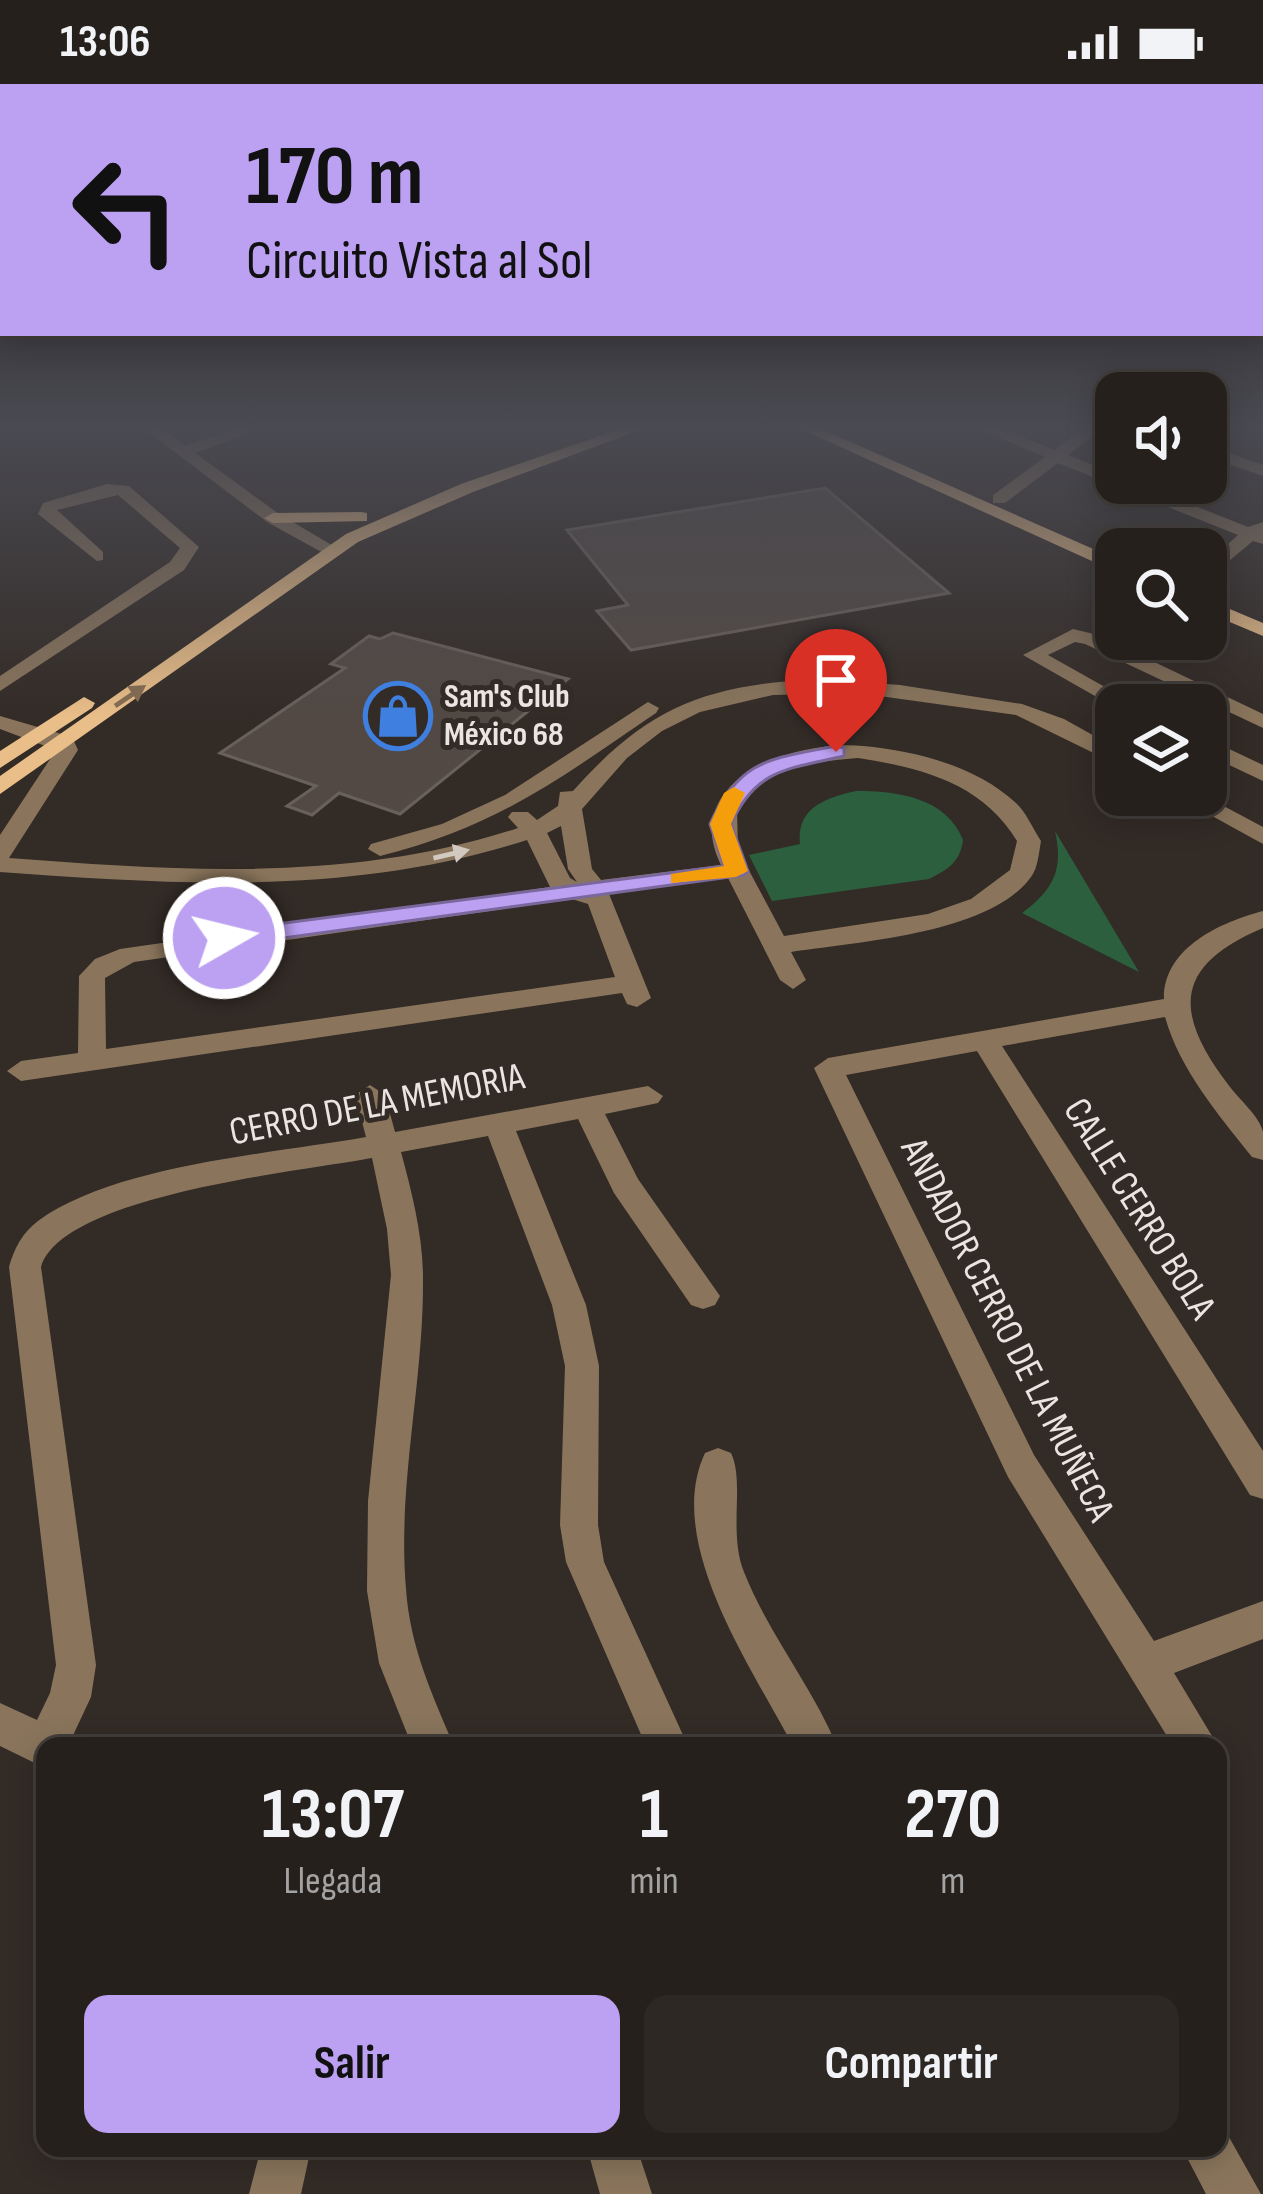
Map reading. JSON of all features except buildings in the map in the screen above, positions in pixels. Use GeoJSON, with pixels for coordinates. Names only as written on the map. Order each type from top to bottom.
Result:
{"type":"FeatureCollection","features":[{"type":"Feature","properties":{"kind":"main road"},"geometry":{"type":"LineString","coordinates":[[0,787],[354,522]]}},
{"type":"Feature","properties":{"kind":"main road"},"geometry":{"type":"LineString","coordinates":[[0,761],[323,546],[384,522]]}},
{"type":"Feature","properties":{"kind":"main road"},"geometry":{"type":"LineString","coordinates":[[1019,522],[1095,557]]}},
{"type":"Feature","properties":{"kind":"main road"},"geometry":{"type":"LineString","coordinates":[[1053,522],[1095,541]]}},
{"type":"Feature","properties":{"kind":"main road"},"geometry":{"type":"LineString","coordinates":[[1227,599],[1263,614]]}},
{"type":"Feature","properties":{"kind":"main road"},"geometry":{"type":"LineString","coordinates":[[1227,614],[1263,630]]}},
{"type":"Feature","properties":{"kind":"street"},"geometry":{"type":"LineString","coordinates":[[57,522],[97,556]]}},
{"type":"Feature","properties":{"kind":"street"},"geometry":{"type":"LineString","coordinates":[[0,685],[177,566],[190,548],[161,522]]}},
{"type":"Feature","properties":{"kind":"street"},"geometry":{"type":"LineString","coordinates":[[281,522],[323,546]]}},
{"type":"Feature","properties":{"kind":"street"},"geometry":{"type":"LineString","coordinates":[[1227,557],[1259,532]]}},
{"type":"Feature","properties":{"kind":"street"},"geometry":{"type":"LineString","coordinates":[[1095,688],[1033,655],[1073,635],[1184,684]]}},
{"type":"Feature","properties":{"kind":"street"},"geometry":{"type":"LineString","coordinates":[[2,855],[231,863],[320,859],[418,839],[521,795],[647,708],[743,680],[806,672],[864,673],[944,684],[1054,723],[1095,745]]}},
{"type":"Feature","properties":{"kind":"street"},"geometry":{"type":"LineString","coordinates":[[2,855],[223,879],[313,876],[432,858],[533,829],[572,806],[631,741],[669,718],[718,701],[791,687],[846,685],[893,687],[1004,706]]}},
{"type":"Feature","properties":{"kind":"street"},"geometry":{"type":"LineString","coordinates":[[1227,705],[1263,722]]}},
{"type":"Feature","properties":{"kind":"street"},"geometry":{"type":"LineString","coordinates":[[0,722],[64,742],[67,750],[2,855]]}},
{"type":"Feature","properties":{"kind":"street"},"geometry":{"type":"LineString","coordinates":[[775,946],[949,916],[976,906],[1004,891],[1019,875],[1027,854],[1024,829],[1004,800],[950,769],[874,752],[815,754],[755,775],[727,804],[722,836],[736,871],[775,946],[793,980]]}},
{"type":"Feature","properties":{"kind":"street"},"geometry":{"type":"LineString","coordinates":[[1227,756],[1263,774]]}},
{"type":"Feature","properties":{"kind":"street"},"geometry":{"type":"LineString","coordinates":[[21,1071],[634,992],[580,869],[570,828],[572,806],[559,790],[521,795]]}},
{"type":"Feature","properties":{"kind":"street"},"geometry":{"type":"LineString","coordinates":[[521,795],[518,815],[533,829],[560,883],[592,896]]}},
{"type":"Feature","properties":{"kind":"street"},"geometry":{"type":"LineString","coordinates":[[1224,816],[1263,837]]}},
{"type":"Feature","properties":{"kind":"street"},"geometry":{"type":"LineString","coordinates":[[92,1060],[92,976],[104,965],[129,955],[362,919],[592,896],[736,871]]}},
{"type":"Feature","properties":{"kind":"street"},"geometry":{"type":"LineString","coordinates":[[1263,919],[1229,929],[1194,950],[1179,982],[1176,1006],[1193,1056],[1263,1150]]}},
{"type":"Feature","properties":{"kind":"street"},"geometry":{"type":"LineString","coordinates":[[984,1040],[1176,1006]]}},
{"type":"Feature","properties":{"kind":"street","name":"ANDADOR CERRO DE LA MUÑECA"},"geometry":{"type":"LineString","coordinates":[[984,1040],[828,1068],[1021,1466],[1191,1737]]}},
{"type":"Feature","properties":{"kind":"street","name":"CALLE CERRO BOLA"},"geometry":{"type":"LineString","coordinates":[[984,1040],[1263,1484]]}},
{"type":"Feature","properties":{"kind":"street"},"geometry":{"type":"LineString","coordinates":[[370,1095],[397,1190],[406,1275],[387,1536],[388,1602],[397,1656],[429,1737]]}},
{"type":"Feature","properties":{"kind":"street","name":"CERRO DE LA MEMORIA"},"geometry":{"type":"LineString","coordinates":[[50,1737],[70,1697],[76,1665],[26,1256],[60,1223],[121,1193],[648,1096]]}},
{"type":"Feature","properties":{"kind":"street"},"geometry":{"type":"LineString","coordinates":[[586,1105],[625,1184],[672,1258],[703,1295]]}},
{"type":"Feature","properties":{"kind":"street"},"geometry":{"type":"LineString","coordinates":[[497,1122],[573,1321],[582,1366],[578,1479],[585,1562],[663,1737]]}},
{"type":"Feature","properties":{"kind":"street"},"geometry":{"type":"LineString","coordinates":[[718,1463],[714,1524],[725,1575],[811,1737]]}},
{"type":"Feature","properties":{"kind":"street"},"geometry":{"type":"LineString","coordinates":[[1144,1664],[1263,1620]]}},
{"type":"Feature","properties":{"kind":"street"},"geometry":{"type":"LineString","coordinates":[[0,1724],[36,1742]]}},
{"type":"Feature","properties":{"kind":"street"},"geometry":{"type":"LineString","coordinates":[[275,2194],[284,2157]]}},
{"type":"Feature","properties":{"kind":"street"},"geometry":{"type":"LineString","coordinates":[[615,2157],[626,2194]]}},
{"type":"Feature","properties":{"kind":"street"},"geometry":{"type":"LineString","coordinates":[[1212,2157],[1235,2194]]}},
{"type":"Feature","properties":{"kind":"green space"},"geometry":{"type":"Polygon","coordinates":[[[856,791],[903,795],[945,814],[963,840],[956,859],[929,879],[772,901],[749,855],[800,844],[808,813],[824,801],[856,791]]]}},
{"type":"Feature","properties":{"kind":"green space"},"geometry":{"type":"Polygon","coordinates":[[[1055,831],[1139,972],[1022,913],[1054,878],[1055,831]]]}},
{"type":"Feature","properties":{"kind":"slow traffic"},"geometry":{"type":"LineString","coordinates":[[679,879],[736,871],[720,824],[734,793]]}},
{"type":"Feature","properties":{"kind":"place","name":"Sam's Club México 68"},"geometry":{"type":"Point","coordinates":[398,716]}},
{"type":"Feature","properties":{"kind":"route"},"geometry":{"type":"LineString","coordinates":[[224,938],[736,871],[720,824],[735,792],[755,775],[781,763],[836,752]]}}]}
